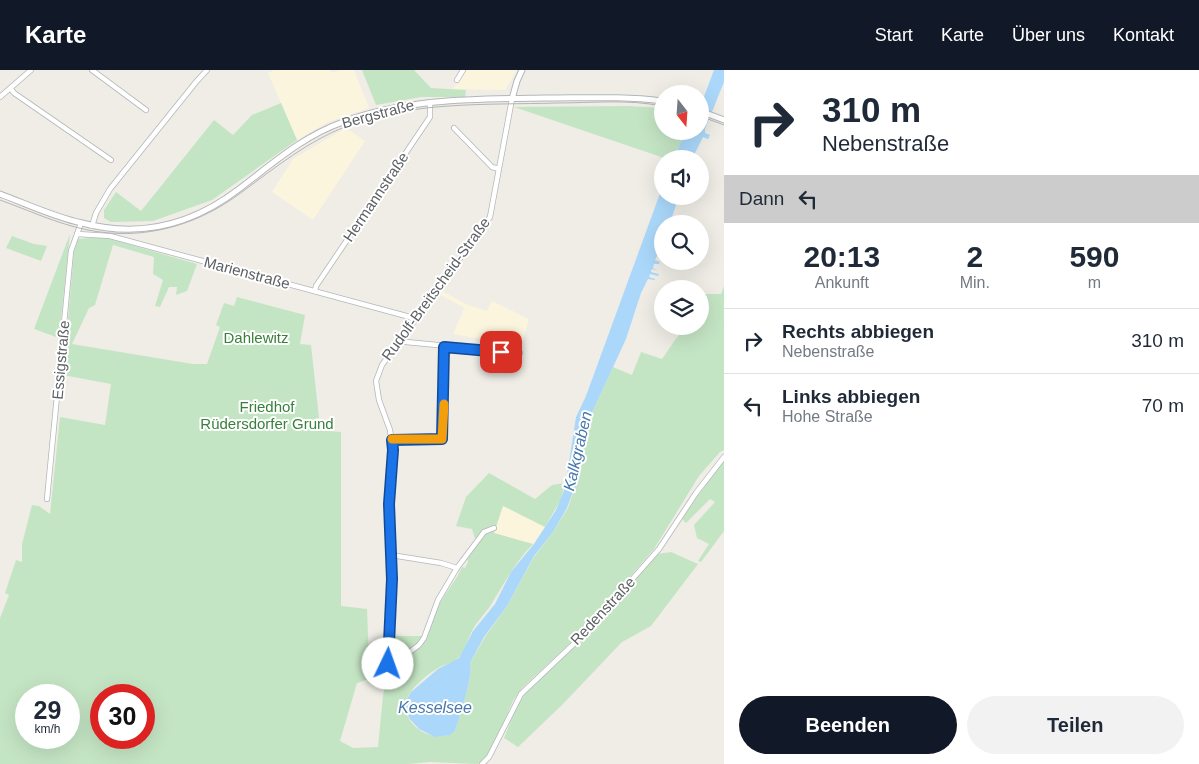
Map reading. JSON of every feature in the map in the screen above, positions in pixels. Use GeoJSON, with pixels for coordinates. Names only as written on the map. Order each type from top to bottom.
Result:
{"type":"FeatureCollection","features":[{"type":"Feature","properties":{"kind":"street"},"geometry":{"type":"LineString","coordinates":[[1,95],[31,70]]}},
{"type":"Feature","properties":{"kind":"street"},"geometry":{"type":"LineString","coordinates":[[92,70],[146,110]]}},
{"type":"Feature","properties":{"kind":"street"},"geometry":{"type":"LineString","coordinates":[[0,194],[92,226],[94,216],[110,189],[207,70]]}},
{"type":"Feature","properties":{"kind":"street"},"geometry":{"type":"LineString","coordinates":[[457,80],[463,70]]}},
{"type":"Feature","properties":{"kind":"street","name":"Rudolf-Breitscheid-Straße"},"geometry":{"type":"LineString","coordinates":[[386,676],[392,604],[389,504],[393,450],[392,440],[379,400],[376,381],[382,365],[490,217],[512,99],[522,70]]}},
{"type":"Feature","properties":{"kind":"street"},"geometry":{"type":"LineString","coordinates":[[11,88],[14,93],[111,160]]}},
{"type":"Feature","properties":{"kind":"street","name":"Bergstraße"},"geometry":{"type":"LineString","coordinates":[[92,226],[115,229],[140,229],[166,225],[189,218],[217,204],[286,153],[331,127],[362,115],[430,102],[616,97],[654,100]]}},
{"type":"Feature","properties":{"kind":"street","name":"Hermannstraße"},"geometry":{"type":"LineString","coordinates":[[315,291],[316,286],[430,117],[430,102]]}},
{"type":"Feature","properties":{"kind":"street"},"geometry":{"type":"LineString","coordinates":[[709,114],[724,120]]}},
{"type":"Feature","properties":{"kind":"street"},"geometry":{"type":"LineString","coordinates":[[454,128],[492,166],[499,169]]}},
{"type":"Feature","properties":{"kind":"street","name":"Essigstraße"},"geometry":{"type":"LineString","coordinates":[[47,499],[71,251],[81,223]]}},
{"type":"Feature","properties":{"kind":"street","name":"Marienstraße"},"geometry":{"type":"LineString","coordinates":[[77,234],[110,236],[410,317],[414,321]]}},
{"type":"Feature","properties":{"kind":"street"},"geometry":{"type":"LineString","coordinates":[[402,339],[406,342],[444,347],[520,354]]}},
{"type":"Feature","properties":{"kind":"street"},"geometry":{"type":"LineString","coordinates":[[392,440],[442,439],[444,347]]}},
{"type":"Feature","properties":{"kind":"street","name":"Redenstraße"},"geometry":{"type":"LineString","coordinates":[[482,764],[489,757],[521,694],[581,637],[659,549],[696,493],[724,457]]}},
{"type":"Feature","properties":{"kind":"street"},"geometry":{"type":"LineString","coordinates":[[388,664],[399,660],[419,645],[424,638],[438,600],[457,568],[484,532],[494,528]]}},
{"type":"Feature","properties":{"kind":"street"},"geometry":{"type":"LineString","coordinates":[[391,555],[441,563],[457,568]]}},
{"type":"Feature","properties":{"kind":"shaded area"},"geometry":{"type":"Polygon","coordinates":[[[274,70],[330,70],[333,73],[339,70],[354,70],[369,108],[328,122],[297,140],[268,73],[274,70]]]}},
{"type":"Feature","properties":{"kind":"shaded area"},"geometry":{"type":"Polygon","coordinates":[[[466,70],[517,70],[505,90],[453,89],[466,70]]]}},
{"type":"Feature","properties":{"kind":"shaded area"},"geometry":{"type":"Polygon","coordinates":[[[346,128],[365,141],[313,220],[272,192],[293,159],[346,128]]]}},
{"type":"Feature","properties":{"kind":"shaded area"},"geometry":{"type":"Polygon","coordinates":[[[442,291],[468,305],[487,311],[492,301],[529,319],[521,346],[453,334],[464,309],[439,294],[442,291]]]}},
{"type":"Feature","properties":{"kind":"shaded area"},"geometry":{"type":"Polygon","coordinates":[[[503,505],[545,527],[533,544],[494,533],[503,505]]]}},
{"type":"Feature","properties":{"kind":"green space"},"geometry":{"type":"Polygon","coordinates":[[[362,70],[414,70],[431,88],[466,90],[465,97],[421,97],[376,105],[362,70]]]}},
{"type":"Feature","properties":{"kind":"green space"},"geometry":{"type":"Polygon","coordinates":[[[281,103],[297,140],[212,200],[153,221],[111,222],[104,218],[104,210],[116,192],[141,211],[214,120],[233,135],[252,115],[281,103]]]}},
{"type":"Feature","properties":{"kind":"green space"},"geometry":{"type":"Polygon","coordinates":[[[514,107],[654,108],[654,140],[682,140],[677,150],[654,150],[654,155],[514,107]]]}},
{"type":"Feature","properties":{"kind":"green space"},"geometry":{"type":"Polygon","coordinates":[[[70,234],[59,338],[34,329],[70,234]]]}},
{"type":"Feature","properties":{"kind":"green space"},"geometry":{"type":"Polygon","coordinates":[[[12,236],[34,244],[47,246],[41,261],[6,248],[12,236]]]}},
{"type":"Feature","properties":{"kind":"green space"},"geometry":{"type":"Polygon","coordinates":[[[103,237],[197,264],[187,291],[176,295],[177,287],[169,287],[160,307],[155,306],[163,280],[153,274],[154,257],[113,245],[95,305],[89,308],[72,344],[193,364],[207,364],[220,327],[216,325],[224,303],[234,306],[237,297],[305,315],[300,344],[311,345],[319,418],[316,418],[317,430],[341,432],[341,606],[367,609],[369,660],[394,655],[393,636],[426,636],[440,603],[462,567],[465,568],[468,562],[467,558],[477,545],[472,529],[456,526],[466,497],[489,473],[535,499],[552,485],[565,483],[561,499],[545,527],[503,506],[494,533],[533,544],[516,565],[490,607],[474,627],[460,656],[430,674],[410,693],[406,707],[407,716],[420,730],[428,734],[447,735],[455,731],[468,685],[470,663],[485,637],[507,606],[534,557],[568,508],[577,480],[590,417],[613,367],[632,375],[641,352],[662,359],[679,335],[709,335],[709,294],[721,294],[724,286],[724,450],[699,476],[654,549],[581,633],[522,688],[513,701],[490,752],[480,763],[0,764],[0,618],[9,595],[5,593],[16,560],[22,562],[22,544],[32,505],[39,506],[50,514],[60,417],[105,425],[111,384],[63,375],[74,252],[78,239],[103,237]],[[374,677],[357,683],[340,741],[353,748],[378,747],[386,679],[374,677]]]}},
{"type":"Feature","properties":{"kind":"green space"},"geometry":{"type":"Polygon","coordinates":[[[724,462],[724,531],[701,562],[698,561],[709,544],[697,538],[694,525],[715,502],[710,499],[686,523],[682,519],[713,474],[724,462]]]}},
{"type":"Feature","properties":{"kind":"green space"},"geometry":{"type":"Polygon","coordinates":[[[671,552],[698,564],[651,626],[622,642],[562,705],[518,747],[504,738],[517,706],[527,691],[581,639],[657,554],[671,552]]]}},
{"type":"Feature","properties":{"kind":"water"},"geometry":{"type":"Polygon","coordinates":[[[714,70],[724,70],[724,82],[709,119],[709,85],[714,70]]]}},
{"type":"Feature","properties":{"kind":"water"},"geometry":{"type":"Polygon","coordinates":[[[702,140],[696,150],[678,150],[681,141],[702,140]]]}},
{"type":"Feature","properties":{"kind":"water"},"geometry":{"type":"Polygon","coordinates":[[[656,205],[676,205],[673,215],[654,215],[654,270],[652,269],[651,272],[659,274],[658,276],[650,274],[649,277],[655,280],[648,279],[641,293],[626,339],[590,417],[577,480],[567,508],[553,532],[534,556],[507,606],[484,637],[470,663],[468,686],[455,731],[450,735],[435,737],[419,729],[409,718],[406,707],[407,699],[411,692],[438,669],[459,658],[473,631],[495,604],[511,572],[534,544],[556,510],[565,488],[576,417],[586,396],[656,205]]]}},
{"type":"Feature","properties":{"kind":"tram line"},"geometry":{"type":"LineString","coordinates":[[0,200],[75,227],[97,232],[141,233],[183,224],[204,215],[223,205],[293,155],[319,139],[347,126],[372,118],[424,108],[451,106],[623,102],[654,105]]}},
{"type":"Feature","properties":{"kind":"tram line"},"geometry":{"type":"LineString","coordinates":[[709,119],[724,125]]}},
{"type":"Feature","properties":{"kind":"slow traffic"},"geometry":{"type":"LineString","coordinates":[[392,439],[442,439],[444,404]]}},
{"type":"Feature","properties":{"kind":"route"},"geometry":{"type":"LineString","coordinates":[[388,664],[392,604],[389,504],[392,440],[442,439],[444,347],[501,352]]}},
{"type":"Feature","properties":{"kind":"park label","name":"Dahlewitz"},"geometry":{"type":"Point","coordinates":[256,338]}},
{"type":"Feature","properties":{"kind":"park label","name":"Friedhof Rüdersdorfer Grund"},"geometry":{"type":"Point","coordinates":[267,416]}},
{"type":"Feature","properties":{"kind":"water label","name":"Kalkgraben"},"geometry":{"type":"Point","coordinates":[577,451]}},
{"type":"Feature","properties":{"kind":"water label","name":"Kesselsee"},"geometry":{"type":"Point","coordinates":[435,707]}}]}
